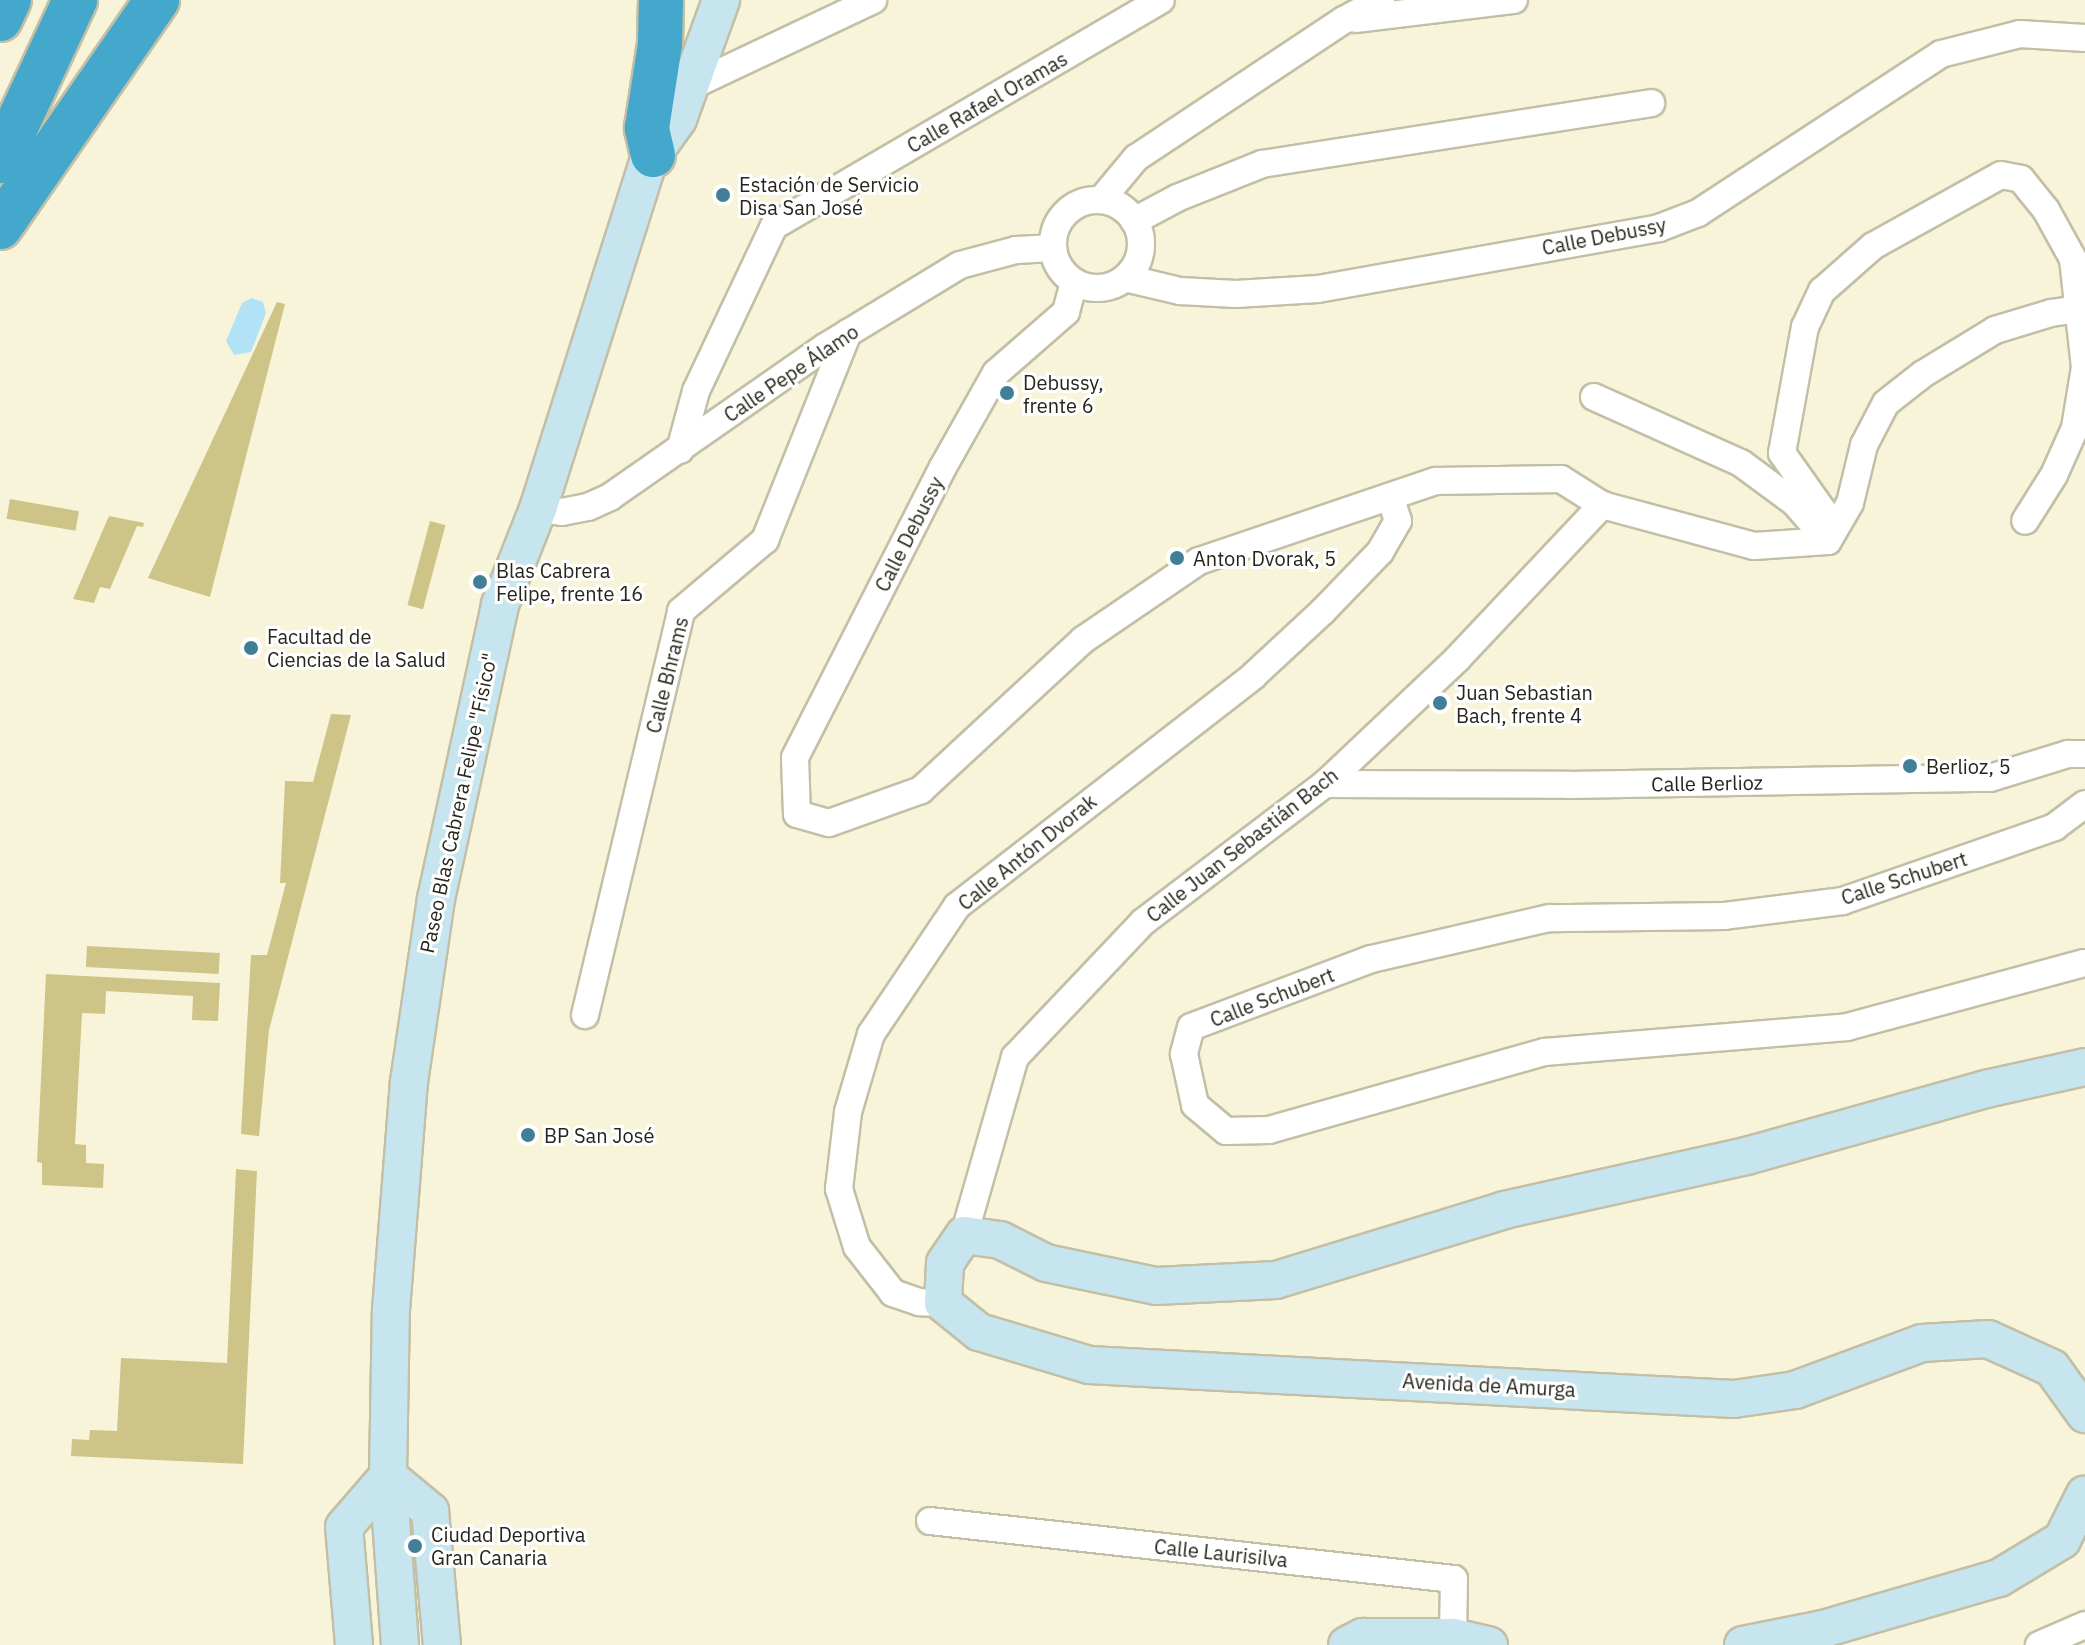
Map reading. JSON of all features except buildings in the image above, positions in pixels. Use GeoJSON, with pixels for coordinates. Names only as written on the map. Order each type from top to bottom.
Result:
{"type":"FeatureCollection","features":[{"type":"Feature","properties":{"kind":"highway"},"geometry":{"type":"LineString","coordinates":[[0,19],[9,0]]}},
{"type":"Feature","properties":{"kind":"highway"},"geometry":{"type":"LineString","coordinates":[[0,161],[75,0]]}},
{"type":"Feature","properties":{"kind":"highway"},"geometry":{"type":"LineString","coordinates":[[0,227],[157,0]]}},
{"type":"Feature","properties":{"kind":"highway"},"geometry":{"type":"LineString","coordinates":[[653,155],[647,128],[660,44],[661,0]]}},
{"type":"Feature","properties":{"kind":"street"},"geometry":{"type":"LineString","coordinates":[[653,155],[673,64],[681,0]]}},
{"type":"Feature","properties":{"kind":"street"},"geometry":{"type":"LineString","coordinates":[[653,155],[678,119],[721,0]]}},
{"type":"Feature","properties":{"kind":"street"},"geometry":{"type":"LineString","coordinates":[[687,88],[873,0]]}},
{"type":"Feature","properties":{"kind":"street","name":"Calle Rafael Oramas"},"geometry":{"type":"LineString","coordinates":[[680,450],[696,391],[774,226],[1161,0]]}},
{"type":"Feature","properties":{"kind":"street"},"geometry":{"type":"LineString","coordinates":[[1101,200],[1136,158],[1344,20],[1381,0]]}},
{"type":"Feature","properties":{"kind":"street"},"geometry":{"type":"LineString","coordinates":[[1344,20],[1514,0]]}},
{"type":"Feature","properties":{"kind":"street","name":"Calle Debussy"},"geometry":{"type":"LineString","coordinates":[[1125,278],[1180,291],[1236,294],[1318,289],[1659,228],[1698,213],[1941,54],[2020,34],[2085,38]]}},
{"type":"Feature","properties":{"kind":"street"},"geometry":{"type":"LineString","coordinates":[[1134,221],[1177,198],[1262,164],[1651,103]]}},
{"type":"Feature","properties":{"kind":"street","name":"Paseo Blas Cabrera Felipe \"Físico\""},"geometry":{"type":"LineString","coordinates":[[400,1645],[388,1476],[392,1296],[409,1082],[422,984],[439,884],[500,605],[538,509],[653,155]]}},
{"type":"Feature","properties":{"kind":"street"},"geometry":{"type":"LineString","coordinates":[[1828,541],[1823,511],[1782,453],[1805,327],[1822,291],[1873,246],[2001,175],[2021,179],[2046,210],[2073,259],[2085,367],[2075,428],[2054,475],[2025,521]]}},
{"type":"Feature","properties":{"kind":"street"},"geometry":{"type":"LineString","coordinates":[[1101,200],[1114,203],[1134,221],[1141,245],[1134,269],[1125,278],[1100,288],[1074,282],[1063,273],[1052,248],[1060,218],[1085,201],[1101,200]]}},
{"type":"Feature","properties":{"kind":"street","name":"Calle Pepe Álamo"},"geometry":{"type":"LineString","coordinates":[[538,509],[562,512],[588,507],[610,497],[848,333],[960,265],[1016,250],[1052,248]]}},
{"type":"Feature","properties":{"kind":"street","name":"Calle Debussy"},"geometry":{"type":"LineString","coordinates":[[1074,282],[1066,312],[996,373],[943,467],[795,758],[797,814],[829,823],[921,790],[1083,640],[1199,561],[1390,497]]}},
{"type":"Feature","properties":{"kind":"street"},"geometry":{"type":"LineString","coordinates":[[1828,541],[1850,503],[1864,445],[1886,403],[1923,374],[1995,330],[2051,313],[2078,309]]}},
{"type":"Feature","properties":{"kind":"street","name":"Calle Bhrams"},"geometry":{"type":"LineString","coordinates":[[585,1015],[681,611],[765,540],[848,333]]}},
{"type":"Feature","properties":{"kind":"street"},"geometry":{"type":"LineString","coordinates":[[1594,397],[1741,463],[1795,503],[1828,541]]}},
{"type":"Feature","properties":{"kind":"street"},"geometry":{"type":"LineString","coordinates":[[1390,497],[1436,481],[1561,479],[1602,505],[1754,546],[1828,541]]}},
{"type":"Feature","properties":{"kind":"street","name":"Calle Antón Dvorak"},"geometry":{"type":"LineString","coordinates":[[943,1303],[919,1302],[893,1293],[857,1247],[839,1189],[848,1112],[871,1034],[957,906],[1253,676],[1323,611],[1380,552],[1398,521],[1390,497]]}},
{"type":"Feature","properties":{"kind":"street","name":"Calle Juan Sebastián Bach"},"geometry":{"type":"LineString","coordinates":[[964,1235],[1015,1057],[1143,922],[1325,784],[1457,659],[1602,505]]}},
{"type":"Feature","properties":{"kind":"street","name":"Calle Berlioz"},"geometry":{"type":"LineString","coordinates":[[1325,784],[1569,785],[1990,778],[2068,754],[2085,754]]}},
{"type":"Feature","properties":{"kind":"street","name":"Calle Schubert"},"geometry":{"type":"LineString","coordinates":[[2085,804],[2055,827],[1843,901],[1725,916],[1549,918],[1371,959],[1191,1027],[1184,1054],[1195,1105],[1226,1131],[1269,1130],[1545,1052],[1847,1027],[2085,963]]}},
{"type":"Feature","properties":{"kind":"street"},"geometry":{"type":"LineString","coordinates":[[943,1303],[945,1263],[964,1235],[1000,1240],[1046,1263],[1156,1286],[1276,1280],[1505,1210],[1746,1156],[1986,1089],[2085,1067]]}},
{"type":"Feature","properties":{"kind":"street","name":"Avenida de Amurga"},"geometry":{"type":"LineString","coordinates":[[943,1303],[979,1332],[1089,1365],[1734,1399],[1795,1390],[1922,1343],[1988,1339],[2052,1368],[2085,1414]]}},
{"type":"Feature","properties":{"kind":"street"},"geometry":{"type":"LineString","coordinates":[[354,1645],[344,1527],[388,1476],[430,1511],[442,1645]]}},
{"type":"Feature","properties":{"kind":"street"},"geometry":{"type":"LineString","coordinates":[[1743,1645],[1823,1629],[1999,1578],[2062,1540],[2085,1494]]}},
{"type":"Feature","properties":{"kind":"street","name":"Calle Laurisilva"},"geometry":{"type":"LineString","coordinates":[[930,1521],[1454,1579],[1453,1637]]}},
{"type":"Feature","properties":{"kind":"street"},"geometry":{"type":"LineString","coordinates":[[2039,1645],[2085,1625]]}},
{"type":"Feature","properties":{"kind":"street"},"geometry":{"type":"LineString","coordinates":[[1785,1645],[1823,1629]]}},
{"type":"Feature","properties":{"kind":"street"},"geometry":{"type":"LineString","coordinates":[[1347,1645],[1363,1637],[1453,1637],[1489,1645]]}},
{"type":"Feature","properties":{"kind":"shaded area"},"geometry":{"type":"Polygon","coordinates":[[[277,302],[285,304],[210,597],[148,578],[277,302]]]}},
{"type":"Feature","properties":{"kind":"shaded area"},"geometry":{"type":"Polygon","coordinates":[[[10,499],[79,511],[75,531],[7,519],[10,499]]]}},
{"type":"Feature","properties":{"kind":"shaded area"},"geometry":{"type":"Polygon","coordinates":[[[109,516],[144,523],[143,527],[137,526],[110,589],[100,587],[94,603],[73,599],[109,516]]]}},
{"type":"Feature","properties":{"kind":"shaded area"},"geometry":{"type":"Polygon","coordinates":[[[430,521],[445,525],[423,609],[407,605],[430,521]]]}},
{"type":"Feature","properties":{"kind":"shaded area"},"geometry":{"type":"Polygon","coordinates":[[[331,714],[351,715],[269,1030],[259,1136],[241,1134],[251,955],[267,955],[286,883],[280,883],[285,781],[313,782],[331,714]]]}},
{"type":"Feature","properties":{"kind":"shaded area"},"geometry":{"type":"Polygon","coordinates":[[[87,946],[220,953],[219,974],[86,967],[87,946]]]}},
{"type":"Feature","properties":{"kind":"shaded area"},"geometry":{"type":"Polygon","coordinates":[[[46,974],[220,983],[218,1021],[192,1020],[193,996],[106,991],[105,1014],[82,1013],[75,1144],[86,1145],[86,1163],[104,1164],[103,1188],[42,1185],[42,1163],[37,1162],[46,974]]]}},
{"type":"Feature","properties":{"kind":"shaded area"},"geometry":{"type":"Polygon","coordinates":[[[236,1169],[257,1171],[243,1464],[71,1456],[72,1439],[89,1440],[90,1430],[117,1431],[121,1358],[227,1363],[236,1169]]]}},
{"type":"Feature","properties":{"kind":"water"},"geometry":{"type":"Polygon","coordinates":[[[252,298],[263,302],[266,313],[251,352],[234,355],[226,341],[242,303],[252,298]]]}},
{"type":"Feature","properties":{"kind":"place","name":"Estación de Servicio Disa San José"},"geometry":{"type":"Point","coordinates":[723,195]}},
{"type":"Feature","properties":{"kind":"place","name":"Debussy, frente 6"},"geometry":{"type":"Point","coordinates":[1007,393]}},
{"type":"Feature","properties":{"kind":"place","name":"Anton Dvorak, 5"},"geometry":{"type":"Point","coordinates":[1177,558]}},
{"type":"Feature","properties":{"kind":"place","name":"Blas Cabrera Felipe, frente 16"},"geometry":{"type":"Point","coordinates":[480,582]}},
{"type":"Feature","properties":{"kind":"place","name":"Facultad de Ciencias de la Salud"},"geometry":{"type":"Point","coordinates":[251,648]}},
{"type":"Feature","properties":{"kind":"place","name":"Juan Sebastian Bach, frente 4"},"geometry":{"type":"Point","coordinates":[1440,703]}},
{"type":"Feature","properties":{"kind":"place","name":"Berlioz, 5"},"geometry":{"type":"Point","coordinates":[1910,766]}},
{"type":"Feature","properties":{"kind":"place","name":"BP San José"},"geometry":{"type":"Point","coordinates":[528,1135]}},
{"type":"Feature","properties":{"kind":"place","name":"Ciudad Deportiva Gran Canaria"},"geometry":{"type":"Point","coordinates":[415,1546]}}]}
